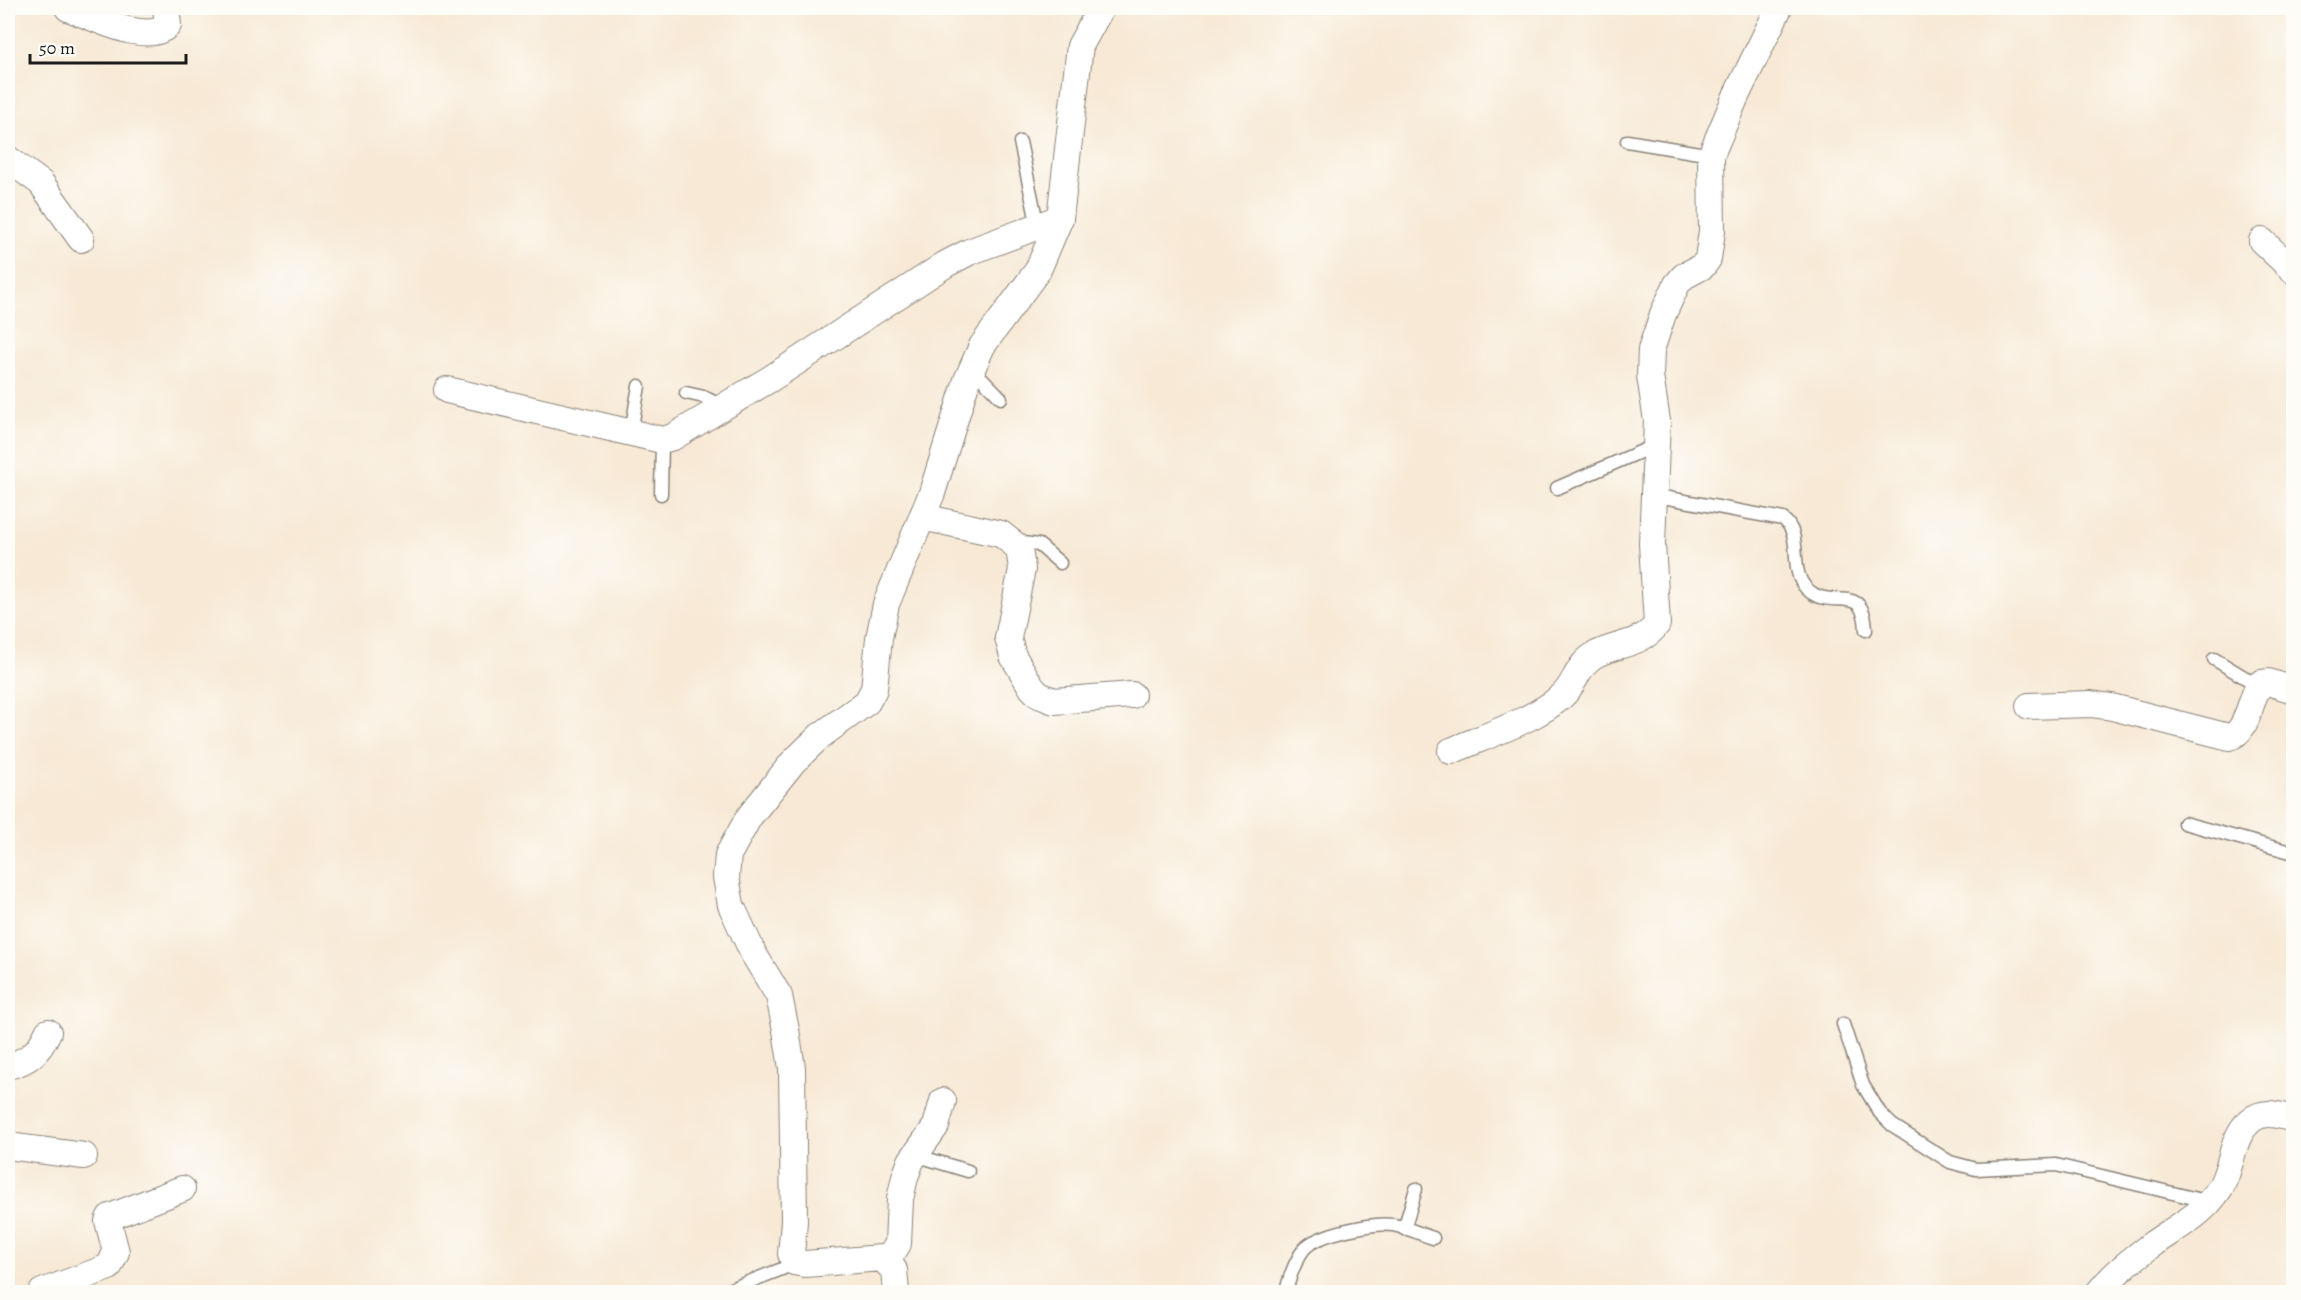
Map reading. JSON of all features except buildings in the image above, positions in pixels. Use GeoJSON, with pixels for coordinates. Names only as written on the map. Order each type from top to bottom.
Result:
{"type":"FeatureCollection","features":[{"type":"Feature","properties":{"kind":"street"},"geometry":{"type":"LineString","coordinates":[[68,8],[120,27],[151,34],[162,32],[168,26],[166,8]]}},
{"type":"Feature","properties":{"kind":"street"},"geometry":{"type":"LineString","coordinates":[[896,1293],[894,1270],[882,1258],[824,1263],[794,1262],[790,1254],[794,1222],[792,1068],[779,996],[753,952],[731,905],[726,877],[728,855],[749,817],[793,762],[820,736],[867,702],[877,677],[879,638],[886,604],[922,517],[972,368],[982,346],[1038,270],[1049,223],[1080,46],[1101,8]]}},
{"type":"Feature","properties":{"kind":"street"},"geometry":{"type":"LineString","coordinates":[[1451,751],[1550,705],[1565,694],[1583,664],[1594,656],[1651,634],[1657,624],[1652,495],[1657,421],[1650,376],[1651,350],[1663,314],[1677,284],[1684,276],[1703,266],[1708,259],[1712,231],[1711,155],[1736,96],[1779,8]]}},
{"type":"Feature","properties":{"kind":"street"},"geometry":{"type":"LineString","coordinates":[[8,159],[41,183],[81,239]]}},
{"type":"Feature","properties":{"kind":"street"},"geometry":{"type":"LineString","coordinates":[[447,390],[662,440],[673,437],[946,264],[969,252],[1049,223]]}},
{"type":"Feature","properties":{"kind":"street"},"geometry":{"type":"LineString","coordinates":[[2262,242],[2294,271]]}},
{"type":"Feature","properties":{"kind":"street"},"geometry":{"type":"LineString","coordinates":[[922,517],[1001,534],[1015,542],[1022,555],[1023,569],[1008,638],[1013,657],[1032,688],[1039,695],[1054,701],[1132,695]]}},
{"type":"Feature","properties":{"kind":"street"},"geometry":{"type":"LineString","coordinates":[[2029,706],[2091,704],[2112,706],[2220,736],[2232,736],[2242,727],[2259,686],[2265,682],[2294,690]]}},
{"type":"Feature","properties":{"kind":"street"},"geometry":{"type":"LineString","coordinates":[[8,1066],[34,1055],[41,1047],[48,1032]]}},
{"type":"Feature","properties":{"kind":"street"},"geometry":{"type":"LineString","coordinates":[[887,1261],[898,1244],[900,1199],[905,1177],[915,1155],[936,1126],[943,1101]]}},
{"type":"Feature","properties":{"kind":"street"},"geometry":{"type":"LineString","coordinates":[[2099,1293],[2111,1278],[2155,1243],[2191,1221],[2210,1202],[2219,1190],[2239,1133],[2252,1119],[2271,1112],[2294,1119]]}},
{"type":"Feature","properties":{"kind":"street"},"geometry":{"type":"LineString","coordinates":[[8,1146],[84,1156]]}},
{"type":"Feature","properties":{"kind":"street"},"geometry":{"type":"LineString","coordinates":[[42,1293],[109,1267],[116,1252],[108,1221],[110,1217],[182,1189]]}},
{"type":"Feature","properties":{"kind":"lane"},"geometry":{"type":"LineString","coordinates":[[1627,141],[1711,155]]}},
{"type":"Feature","properties":{"kind":"lane"},"geometry":{"type":"LineString","coordinates":[[1020,142],[1049,223]]}},
{"type":"Feature","properties":{"kind":"lane"},"geometry":{"type":"LineString","coordinates":[[972,368],[1001,399]]}},
{"type":"Feature","properties":{"kind":"lane"},"geometry":{"type":"LineString","coordinates":[[631,432],[639,386]]}},
{"type":"Feature","properties":{"kind":"lane"},"geometry":{"type":"LineString","coordinates":[[686,393],[704,397],[723,407]]}},
{"type":"Feature","properties":{"kind":"lane"},"geometry":{"type":"LineString","coordinates":[[661,494],[662,440]]}},
{"type":"Feature","properties":{"kind":"lane"},"geometry":{"type":"LineString","coordinates":[[1557,488],[1656,445]]}},
{"type":"Feature","properties":{"kind":"lane"},"geometry":{"type":"LineString","coordinates":[[1652,495],[1783,519],[1788,523],[1793,534],[1797,567],[1802,583],[1821,597],[1859,603],[1864,609],[1866,630]]}},
{"type":"Feature","properties":{"kind":"lane"},"geometry":{"type":"LineString","coordinates":[[1015,542],[1039,545],[1060,563]]}},
{"type":"Feature","properties":{"kind":"lane"},"geometry":{"type":"LineString","coordinates":[[2214,659],[2259,686]]}},
{"type":"Feature","properties":{"kind":"lane"},"geometry":{"type":"LineString","coordinates":[[2184,823],[2294,853]]}},
{"type":"Feature","properties":{"kind":"lane"},"geometry":{"type":"LineString","coordinates":[[1843,1024],[1863,1085],[1880,1113],[1892,1125],[1950,1162],[1976,1168],[2056,1165],[2210,1202]]}},
{"type":"Feature","properties":{"kind":"lane"},"geometry":{"type":"LineString","coordinates":[[915,1155],[968,1171]]}},
{"type":"Feature","properties":{"kind":"lane"},"geometry":{"type":"LineString","coordinates":[[1404,1229],[1416,1189]]}},
{"type":"Feature","properties":{"kind":"lane"},"geometry":{"type":"LineString","coordinates":[[1286,1293],[1291,1275],[1304,1249],[1317,1240],[1377,1224],[1433,1238]]}},
{"type":"Feature","properties":{"kind":"lane"},"geometry":{"type":"LineString","coordinates":[[723,1293],[794,1262]]}}]}
